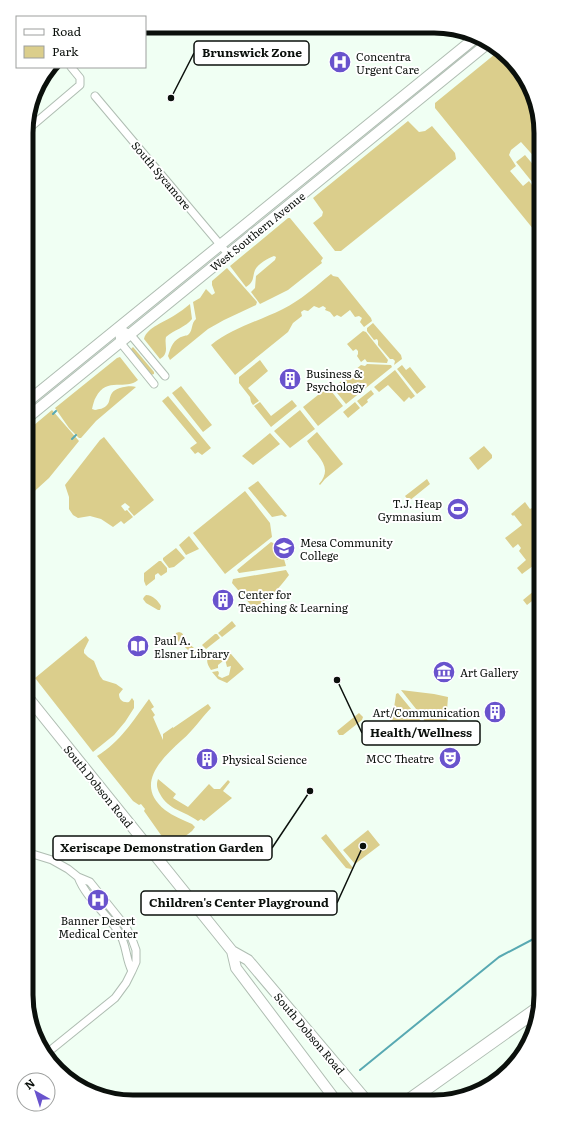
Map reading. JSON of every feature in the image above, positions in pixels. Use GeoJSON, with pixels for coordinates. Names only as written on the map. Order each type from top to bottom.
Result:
{"type":"FeatureCollection","features":[{"type":"Feature","properties":{"kind":"highway"},"geometry":{"type":"LineString","coordinates":[[417,1095],[532,1013]]}},
{"type":"Feature","properties":{"kind":"main road","name":"West Southern Avenue"},"geometry":{"type":"LineString","coordinates":[[33,397],[472,40]]}},
{"type":"Feature","properties":{"kind":"main road","name":"West Southern Avenue"},"geometry":{"type":"LineString","coordinates":[[33,413],[484,47]]}},
{"type":"Feature","properties":{"kind":"main road"},"geometry":{"type":"LineString","coordinates":[[33,404],[40,398],[41,391]]}},
{"type":"Feature","properties":{"kind":"main road","name":"South Dobson Road"},"geometry":{"type":"LineString","coordinates":[[33,704],[232,951],[248,960],[362,1095]]}},
{"type":"Feature","properties":{"kind":"main road","name":"South Dobson Road"},"geometry":{"type":"LineString","coordinates":[[232,951],[236,968],[332,1095]]}},
{"type":"Feature","properties":{"kind":"street"},"geometry":{"type":"LineString","coordinates":[[33,125],[80,85],[80,78],[72,68]]}},
{"type":"Feature","properties":{"kind":"street","name":"South Sycamore"},"geometry":{"type":"LineString","coordinates":[[95,96],[228,254]]}},
{"type":"Feature","properties":{"kind":"street"},"geometry":{"type":"LineString","coordinates":[[118,328],[130,334],[165,376]]}},
{"type":"Feature","properties":{"kind":"street"},"geometry":{"type":"LineString","coordinates":[[118,328],[120,342],[154,384]]}},
{"type":"Feature","properties":{"kind":"street"},"geometry":{"type":"LineString","coordinates":[[33,854],[58,863],[78,877],[82,887],[118,931],[125,945],[127,961],[132,971],[126,983],[115,998],[50,1050]]}},
{"type":"Feature","properties":{"kind":"green space"},"geometry":{"type":"Polygon","coordinates":[[[495,54],[509,67],[524,89],[529,101],[534,127],[534,157],[521,142],[511,150],[509,155],[516,166],[510,171],[523,186],[529,181],[534,188],[534,230],[435,108],[435,103],[495,54]]]}},
{"type":"Feature","properties":{"kind":"green space"},"geometry":{"type":"Polygon","coordinates":[[[408,121],[419,132],[425,131],[432,126],[455,153],[456,159],[341,251],[335,251],[313,223],[322,216],[323,212],[313,198],[408,121]]]}},
{"type":"Feature","properties":{"kind":"green space"},"geometry":{"type":"Polygon","coordinates":[[[525,155],[534,166],[534,184],[516,162],[525,155]]]}},
{"type":"Feature","properties":{"kind":"green space"},"geometry":{"type":"Polygon","coordinates":[[[288,218],[290,218],[323,258],[321,261],[322,263],[288,290],[260,304],[251,292],[255,288],[256,276],[275,260],[276,257],[274,256],[269,258],[258,266],[255,270],[252,281],[246,287],[230,266],[288,218]]]}},
{"type":"Feature","properties":{"kind":"green space"},"geometry":{"type":"Polygon","coordinates":[[[227,268],[257,302],[256,305],[208,329],[170,360],[168,356],[173,344],[180,337],[189,334],[193,322],[196,319],[193,302],[200,298],[206,289],[212,295],[215,293],[212,281],[227,268]]]}},
{"type":"Feature","properties":{"kind":"green space"},"geometry":{"type":"Polygon","coordinates":[[[331,274],[338,277],[371,318],[372,321],[364,327],[360,322],[362,318],[359,316],[355,317],[350,310],[341,317],[337,315],[334,317],[330,312],[325,310],[326,308],[323,306],[319,308],[314,306],[308,311],[304,310],[301,312],[302,316],[293,323],[288,332],[235,375],[211,345],[237,329],[296,302],[331,274]]]}},
{"type":"Feature","properties":{"kind":"green space"},"geometry":{"type":"Polygon","coordinates":[[[190,304],[192,319],[187,324],[166,337],[166,352],[160,359],[144,339],[146,335],[152,328],[177,314],[190,304]]]}},
{"type":"Feature","properties":{"kind":"green space"},"geometry":{"type":"Polygon","coordinates":[[[373,323],[401,355],[402,359],[394,365],[395,361],[390,359],[378,345],[377,339],[374,340],[367,331],[367,328],[373,323]]]}},
{"type":"Feature","properties":{"kind":"green space"},"geometry":{"type":"Polygon","coordinates":[[[363,331],[366,332],[388,360],[387,363],[367,362],[365,359],[361,362],[357,356],[358,351],[356,349],[353,351],[347,344],[363,331]]]}},
{"type":"Feature","properties":{"kind":"green space"},"geometry":{"type":"Polygon","coordinates":[[[133,347],[154,372],[154,374],[151,375],[131,350],[133,347]]]}},
{"type":"Feature","properties":{"kind":"green space"},"geometry":{"type":"Polygon","coordinates":[[[120,357],[138,380],[133,383],[111,385],[106,387],[100,391],[96,397],[92,409],[101,409],[106,406],[112,393],[119,388],[136,387],[96,421],[81,438],[79,438],[69,428],[55,408],[120,357]]]}},
{"type":"Feature","properties":{"kind":"green space"},"geometry":{"type":"Polygon","coordinates":[[[260,360],[268,371],[248,388],[259,401],[253,405],[250,397],[239,383],[239,377],[260,360]]]}},
{"type":"Feature","properties":{"kind":"green space"},"geometry":{"type":"Polygon","coordinates":[[[367,364],[391,365],[392,367],[346,404],[333,388],[349,375],[354,376],[356,373],[355,370],[361,365],[365,366],[367,364]]]}},
{"type":"Feature","properties":{"kind":"green space"},"geometry":{"type":"Polygon","coordinates":[[[402,365],[406,370],[410,367],[426,387],[417,394],[397,369],[402,365]]]}},
{"type":"Feature","properties":{"kind":"green space"},"geometry":{"type":"Polygon","coordinates":[[[395,370],[415,396],[411,399],[409,397],[404,402],[388,385],[379,392],[374,387],[395,370]]]}},
{"type":"Feature","properties":{"kind":"green space"},"geometry":{"type":"Polygon","coordinates":[[[181,386],[212,425],[203,432],[172,393],[181,386]]]}},
{"type":"Feature","properties":{"kind":"green space"},"geometry":{"type":"Polygon","coordinates":[[[328,387],[343,406],[318,426],[303,407],[328,387]]]}},
{"type":"Feature","properties":{"kind":"green space"},"geometry":{"type":"Polygon","coordinates":[[[371,390],[374,394],[362,407],[357,401],[371,390]]]}},
{"type":"Feature","properties":{"kind":"green space"},"geometry":{"type":"Polygon","coordinates":[[[168,396],[211,448],[202,455],[198,452],[195,454],[190,448],[197,443],[162,401],[168,396]]]}},
{"type":"Feature","properties":{"kind":"green space"},"geometry":{"type":"Polygon","coordinates":[[[292,400],[297,406],[271,427],[254,406],[260,402],[271,416],[292,400]]]}},
{"type":"Feature","properties":{"kind":"green space"},"geometry":{"type":"Polygon","coordinates":[[[355,402],[360,408],[348,418],[343,412],[355,402]]]}},
{"type":"Feature","properties":{"kind":"green space"},"geometry":{"type":"Polygon","coordinates":[[[52,410],[79,441],[49,478],[33,493],[33,426],[52,410]]]}},
{"type":"Feature","properties":{"kind":"green space"},"geometry":{"type":"Polygon","coordinates":[[[300,410],[315,429],[290,448],[274,431],[300,410]]]}},
{"type":"Feature","properties":{"kind":"green space"},"geometry":{"type":"Polygon","coordinates":[[[317,432],[343,464],[320,485],[319,484],[325,472],[324,466],[319,456],[307,441],[317,432]]]}},
{"type":"Feature","properties":{"kind":"green space"},"geometry":{"type":"Polygon","coordinates":[[[270,433],[280,444],[253,465],[242,456],[270,433]]]}},
{"type":"Feature","properties":{"kind":"green space"},"geometry":{"type":"Polygon","coordinates":[[[104,437],[154,500],[134,516],[128,509],[130,507],[125,503],[121,506],[133,517],[124,524],[121,521],[113,527],[101,519],[90,516],[78,518],[73,515],[69,509],[69,497],[65,485],[100,440],[104,437]]]}},
{"type":"Feature","properties":{"kind":"green space"},"geometry":{"type":"Polygon","coordinates":[[[484,446],[492,455],[492,458],[478,470],[469,458],[484,446]]]}},
{"type":"Feature","properties":{"kind":"green space"},"geometry":{"type":"Polygon","coordinates":[[[427,479],[430,484],[409,501],[405,496],[427,479]]]}},
{"type":"Feature","properties":{"kind":"green space"},"geometry":{"type":"Polygon","coordinates":[[[258,481],[287,516],[285,517],[282,515],[272,517],[248,488],[258,481]]]}},
{"type":"Feature","properties":{"kind":"green space"},"geometry":{"type":"Polygon","coordinates":[[[245,491],[270,523],[272,537],[225,574],[193,533],[245,491]]]}},
{"type":"Feature","properties":{"kind":"green space"},"geometry":{"type":"Polygon","coordinates":[[[525,502],[530,509],[532,508],[534,510],[534,565],[522,574],[517,568],[526,560],[519,551],[521,548],[518,544],[513,548],[505,538],[522,525],[514,515],[513,516],[511,514],[525,502]]]}},
{"type":"Feature","properties":{"kind":"green space"},"geometry":{"type":"Polygon","coordinates":[[[189,536],[199,549],[186,555],[179,545],[189,536]]]}},
{"type":"Feature","properties":{"kind":"green space"},"geometry":{"type":"Polygon","coordinates":[[[271,542],[280,546],[289,558],[287,560],[285,558],[284,559],[286,566],[239,573],[237,570],[271,542]]]}},
{"type":"Feature","properties":{"kind":"green space"},"geometry":{"type":"Polygon","coordinates":[[[176,548],[185,558],[174,567],[169,568],[163,558],[176,548]]]}},
{"type":"Feature","properties":{"kind":"green space"},"geometry":{"type":"Polygon","coordinates":[[[161,561],[167,568],[167,572],[161,576],[158,573],[155,575],[155,579],[146,586],[144,581],[144,573],[161,561]]]}},
{"type":"Feature","properties":{"kind":"green space"},"geometry":{"type":"Polygon","coordinates":[[[286,570],[289,575],[273,594],[255,610],[232,583],[233,579],[286,570]]]}},
{"type":"Feature","properties":{"kind":"green space"},"geometry":{"type":"Polygon","coordinates":[[[534,591],[534,600],[527,605],[523,600],[534,591]]]}},
{"type":"Feature","properties":{"kind":"green space"},"geometry":{"type":"Polygon","coordinates":[[[146,595],[157,600],[161,606],[160,610],[146,603],[143,599],[146,595]]]}},
{"type":"Feature","properties":{"kind":"green space"},"geometry":{"type":"Polygon","coordinates":[[[232,621],[236,626],[222,637],[218,633],[232,621]]]}},
{"type":"Feature","properties":{"kind":"green space"},"geometry":{"type":"Polygon","coordinates":[[[176,633],[182,633],[187,642],[194,648],[196,652],[193,656],[178,640],[176,633]]]}},
{"type":"Feature","properties":{"kind":"green space"},"geometry":{"type":"Polygon","coordinates":[[[217,634],[220,638],[206,649],[202,645],[217,634]]]}},
{"type":"Feature","properties":{"kind":"green space"},"geometry":{"type":"Polygon","coordinates":[[[86,636],[89,640],[84,653],[94,661],[100,676],[103,680],[116,684],[123,689],[119,694],[122,701],[129,702],[132,698],[134,701],[134,708],[125,722],[114,735],[93,752],[35,678],[86,636]]]}},
{"type":"Feature","properties":{"kind":"green space"},"geometry":{"type":"Polygon","coordinates":[[[217,652],[224,653],[223,661],[218,665],[218,668],[211,670],[207,661],[211,655],[217,652]]]}},
{"type":"Feature","properties":{"kind":"green space"},"geometry":{"type":"Polygon","coordinates":[[[226,654],[231,654],[244,669],[227,683],[218,679],[212,672],[218,671],[218,676],[222,678],[229,675],[231,666],[227,667],[225,659],[226,654]]]}},
{"type":"Feature","properties":{"kind":"green space"},"geometry":{"type":"Polygon","coordinates":[[[401,690],[448,697],[447,710],[445,711],[444,715],[448,721],[449,728],[432,730],[429,733],[423,725],[424,719],[401,690]]]}},
{"type":"Feature","properties":{"kind":"green space"},"geometry":{"type":"Polygon","coordinates":[[[398,693],[421,721],[420,724],[404,737],[390,721],[393,715],[396,694],[398,693]]]}},
{"type":"Feature","properties":{"kind":"green space"},"geometry":{"type":"Polygon","coordinates":[[[149,699],[154,707],[151,709],[155,715],[153,717],[163,740],[163,734],[173,727],[208,704],[211,708],[190,733],[166,755],[154,773],[151,782],[152,791],[156,801],[165,810],[195,827],[174,845],[168,845],[144,811],[145,809],[141,804],[139,805],[133,801],[97,756],[120,737],[149,699]]]}},
{"type":"Feature","properties":{"kind":"green space"},"geometry":{"type":"Polygon","coordinates":[[[359,713],[363,717],[362,720],[343,735],[339,735],[337,731],[359,713]]]}},
{"type":"Feature","properties":{"kind":"green space"},"geometry":{"type":"Polygon","coordinates":[[[158,779],[176,794],[173,798],[188,807],[209,784],[214,789],[220,789],[228,780],[230,782],[223,791],[232,798],[204,821],[201,819],[198,821],[167,804],[159,792],[157,783],[158,779]]]}},
{"type":"Feature","properties":{"kind":"green space"},"geometry":{"type":"Polygon","coordinates":[[[368,830],[380,845],[355,864],[343,850],[368,830]]]}},
{"type":"Feature","properties":{"kind":"green space"},"geometry":{"type":"Polygon","coordinates":[[[326,834],[353,868],[346,868],[321,838],[326,834]]]}},
{"type":"Feature","properties":{"kind":"waterway"},"geometry":{"type":"LineString","coordinates":[[53,414],[56,411]]}},
{"type":"Feature","properties":{"kind":"waterway"},"geometry":{"type":"LineString","coordinates":[[72,439],[76,435]]}},
{"type":"Feature","properties":{"kind":"waterway"},"geometry":{"type":"LineString","coordinates":[[360,1070],[499,957],[534,939]]}},
{"type":"Feature","properties":{"kind":"place","name":"Concentra Urgent Care"},"geometry":{"type":"Point","coordinates":[340,62]}},
{"type":"Feature","properties":{"kind":"place","name":"Brunswick Zone"},"geometry":{"type":"Point","coordinates":[171,98]}},
{"type":"Feature","properties":{"kind":"place","name":"Business & Psychology"},"geometry":{"type":"Point","coordinates":[290,379]}},
{"type":"Feature","properties":{"kind":"place","name":"T.J. Heap Gymnasium"},"geometry":{"type":"Point","coordinates":[458,509]}},
{"type":"Feature","properties":{"kind":"place","name":"Mesa Community College"},"geometry":{"type":"Point","coordinates":[284,548]}},
{"type":"Feature","properties":{"kind":"place","name":"Center for Teaching & Learning"},"geometry":{"type":"Point","coordinates":[223,600]}},
{"type":"Feature","properties":{"kind":"place","name":"Paul A. Elsner Library"},"geometry":{"type":"Point","coordinates":[138,646]}},
{"type":"Feature","properties":{"kind":"place","name":"Art Gallery"},"geometry":{"type":"Point","coordinates":[444,672]}},
{"type":"Feature","properties":{"kind":"place","name":"Health/Wellness"},"geometry":{"type":"Point","coordinates":[337,680]}},
{"type":"Feature","properties":{"kind":"place","name":"Art/Communication"},"geometry":{"type":"Point","coordinates":[495,712]}},
{"type":"Feature","properties":{"kind":"place","name":"MCC Theatre"},"geometry":{"type":"Point","coordinates":[450,758]}},
{"type":"Feature","properties":{"kind":"place","name":"Physical Science"},"geometry":{"type":"Point","coordinates":[207,759]}},
{"type":"Feature","properties":{"kind":"place","name":"Xeriscape Demonstration Garden"},"geometry":{"type":"Point","coordinates":[310,791]}},
{"type":"Feature","properties":{"kind":"place","name":"Children's Center Playground"},"geometry":{"type":"Point","coordinates":[363,846]}},
{"type":"Feature","properties":{"kind":"place","name":"Banner Desert Medical Center"},"geometry":{"type":"Point","coordinates":[98,900]}}]}
